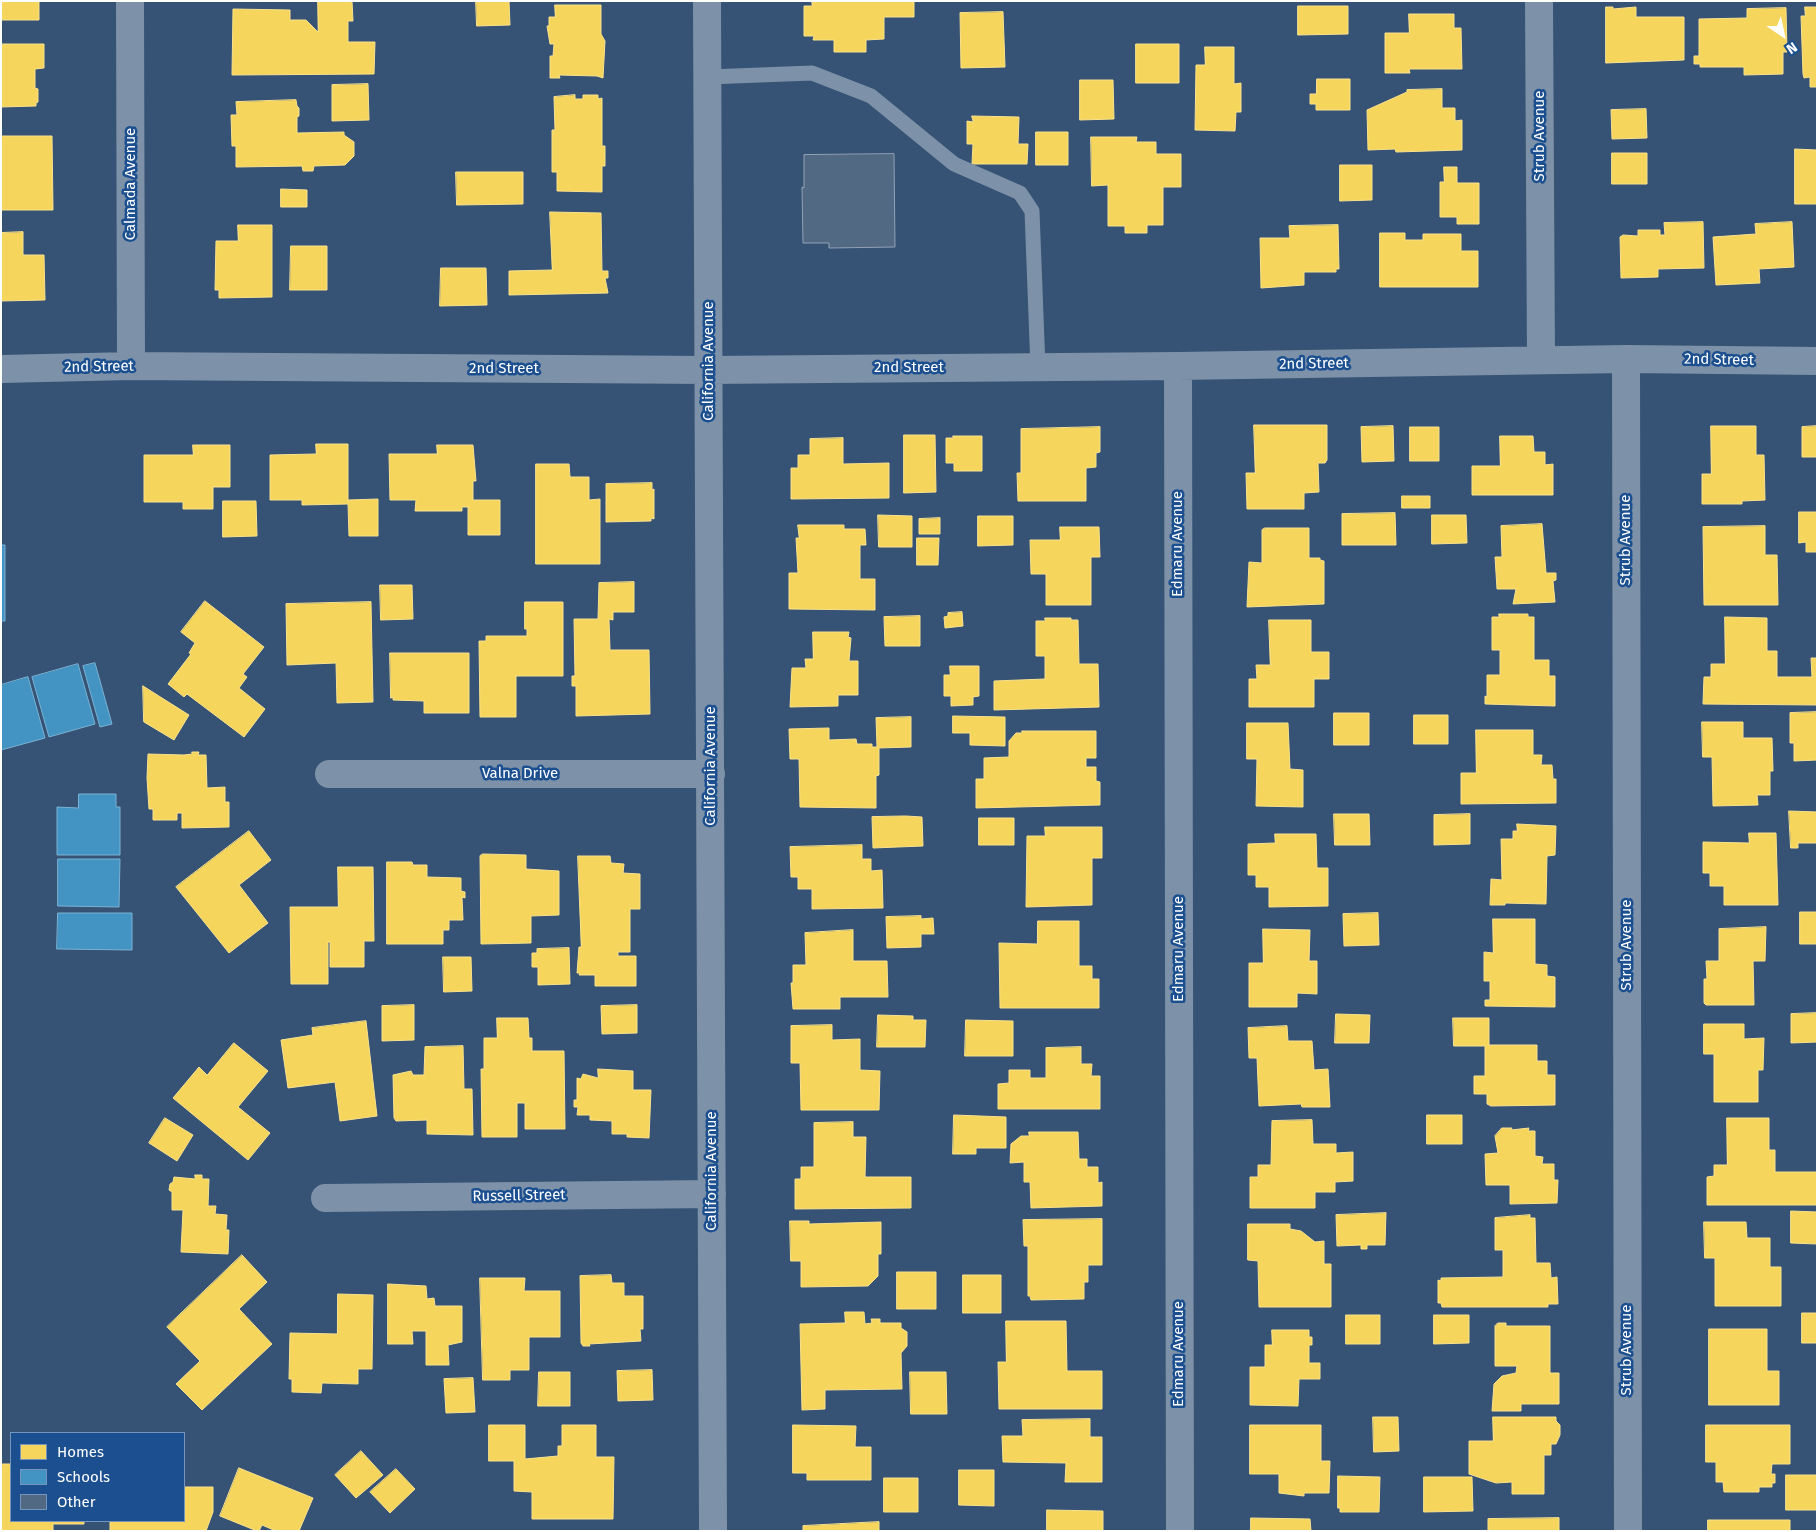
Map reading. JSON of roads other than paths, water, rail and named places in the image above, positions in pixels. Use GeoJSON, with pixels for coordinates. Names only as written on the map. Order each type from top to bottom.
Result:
{"type":"FeatureCollection","features":[{"type":"Feature","properties":{"kind":"street","name":"Calmada Avenue"},"geometry":{"type":"LineString","coordinates":[[130,1],[131,366]]}},
{"type":"Feature","properties":{"kind":"street","name":"California Avenue"},"geometry":{"type":"LineString","coordinates":[[707,1],[713,1531]]}},
{"type":"Feature","properties":{"kind":"street","name":"Strub Avenue"},"geometry":{"type":"LineString","coordinates":[[1538,1],[1541,360]]}},
{"type":"Feature","properties":{"kind":"street","name":"2nd Street"},"geometry":{"type":"LineString","coordinates":[[1,368],[131,366],[709,370],[1038,368],[1626,358],[1817,361]]}},
{"type":"Feature","properties":{"kind":"street","name":"Strub Avenue"},"geometry":{"type":"LineString","coordinates":[[1626,358],[1628,1531]]}},
{"type":"Feature","properties":{"kind":"street","name":"Edmaru Avenue"},"geometry":{"type":"LineString","coordinates":[[1178,366],[1180,1531]]}},
{"type":"Feature","properties":{"kind":"street","name":"Valna Drive"},"geometry":{"type":"LineString","coordinates":[[329,774],[711,774]]}},
{"type":"Feature","properties":{"kind":"street","name":"Russell Street"},"geometry":{"type":"LineString","coordinates":[[325,1198],[712,1194]]}},
{"type":"Feature","properties":{"kind":"lane"},"geometry":{"type":"LineString","coordinates":[[708,77],[812,73],[871,96],[954,164],[1020,194],[1032,211],[1038,368]]}}]}
